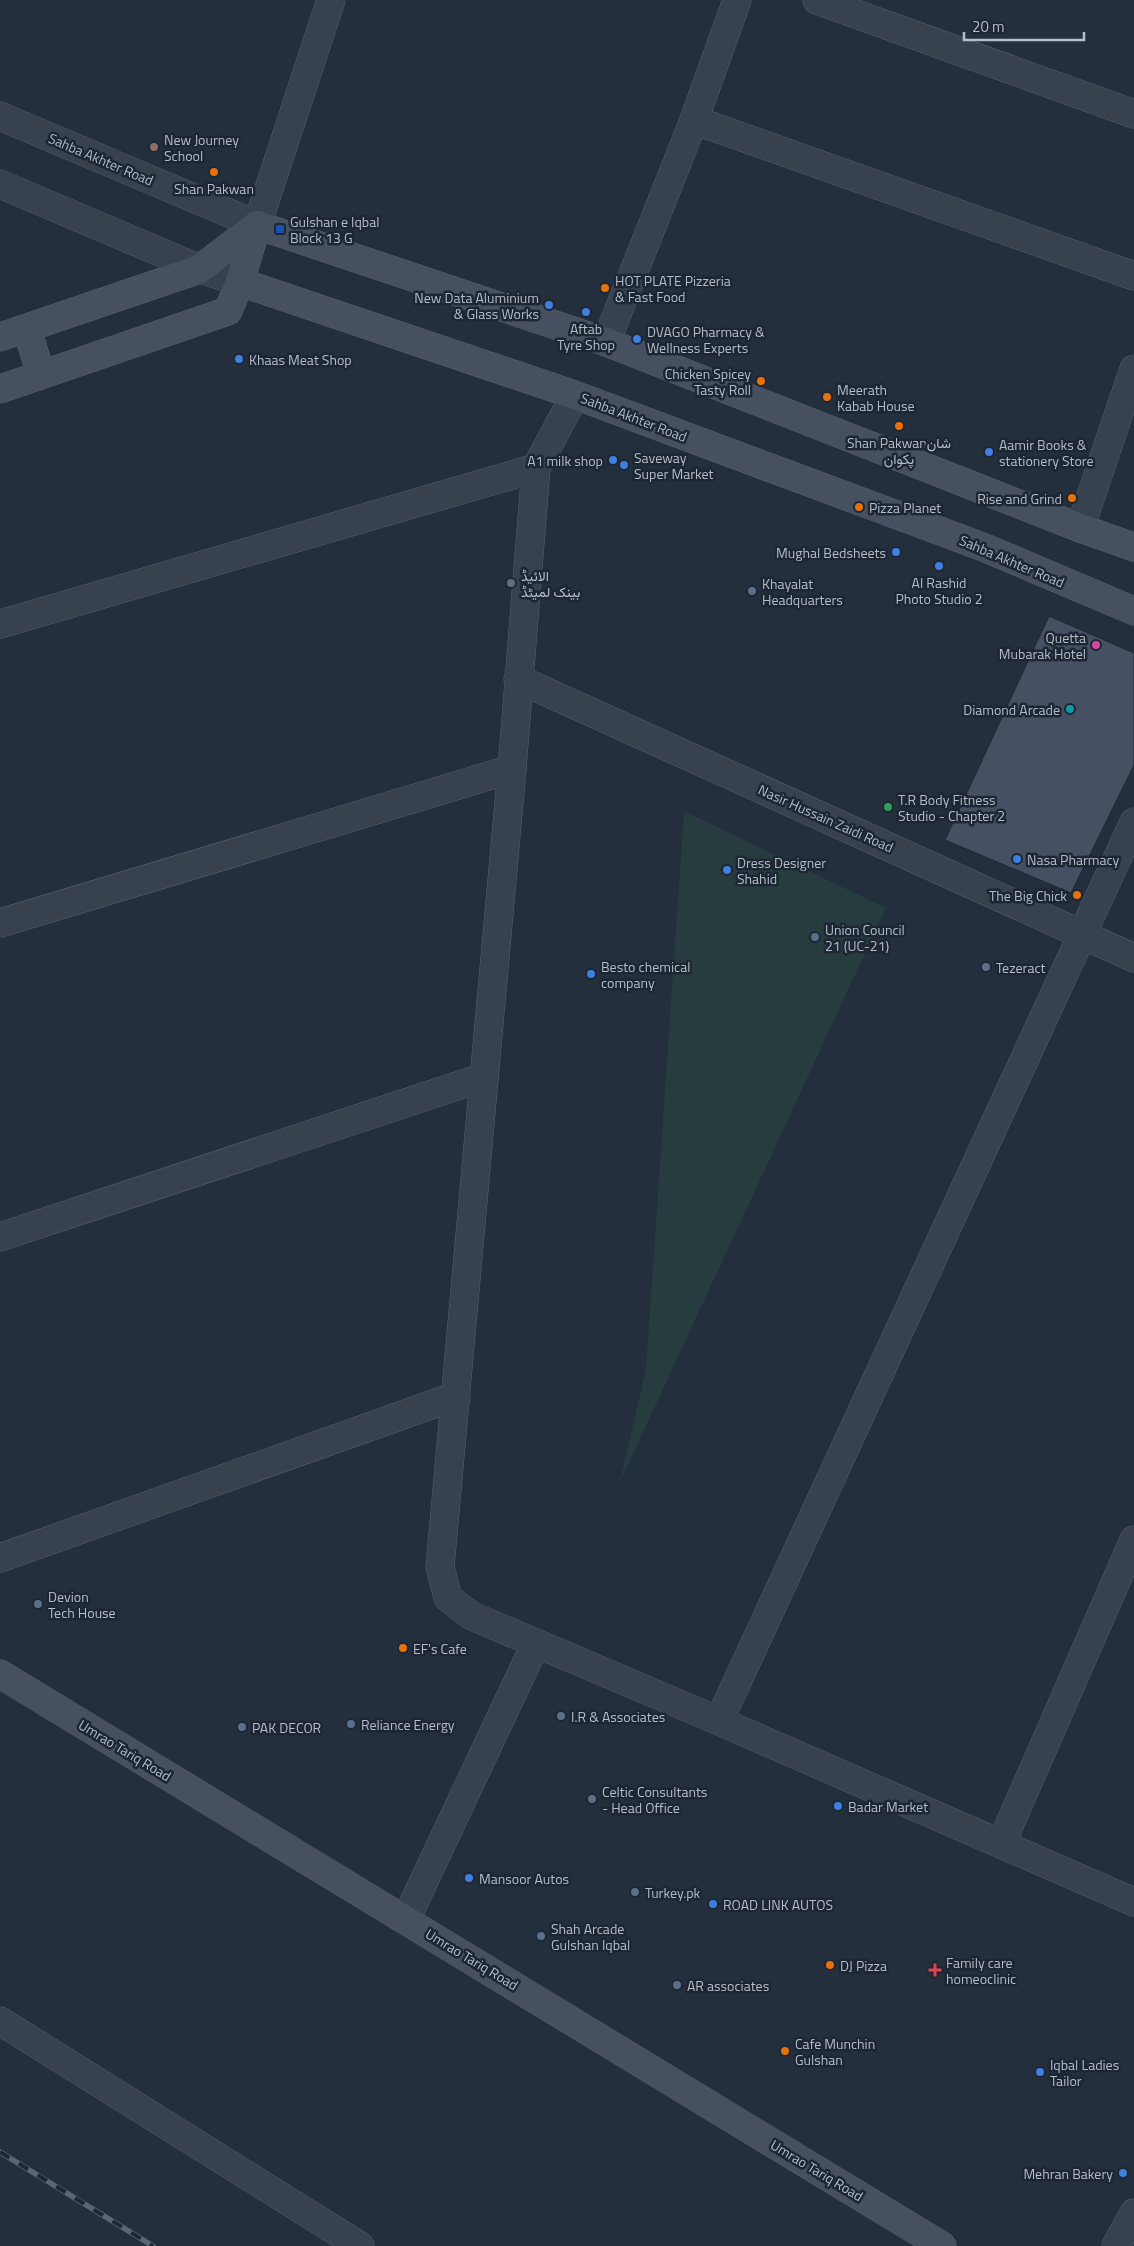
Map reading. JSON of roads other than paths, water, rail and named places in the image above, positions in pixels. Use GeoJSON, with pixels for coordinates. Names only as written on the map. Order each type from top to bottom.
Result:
{"type":"FeatureCollection","features":[{"type":"Feature","properties":{"kind":"main road"},"geometry":{"type":"LineString","coordinates":[[0,337],[200,269],[257,225]]}},
{"type":"Feature","properties":{"kind":"main road"},"geometry":{"type":"LineString","coordinates":[[0,389],[228,311],[240,282],[257,225]]}},
{"type":"Feature","properties":{"kind":"main road","name":"Sahba Akhter Road"},"geometry":{"type":"LineString","coordinates":[[257,225],[606,342],[1080,528],[1134,547]]}},
{"type":"Feature","properties":{"kind":"main road","name":"Sahba Akhter Road"},"geometry":{"type":"LineString","coordinates":[[240,282],[575,394],[983,548],[1134,611]]}},
{"type":"Feature","properties":{"kind":"main road"},"geometry":{"type":"LineString","coordinates":[[27,329],[41,375]]}},
{"type":"Feature","properties":{"kind":"main road","name":"Umrao Tariq Road"},"geometry":{"type":"LineString","coordinates":[[0,1674],[406,1919],[936,2245]]}},
{"type":"Feature","properties":{"kind":"street"},"geometry":{"type":"LineString","coordinates":[[257,225],[331,0]]}},
{"type":"Feature","properties":{"kind":"street"},"geometry":{"type":"LineString","coordinates":[[606,342],[694,120],[737,0]]}},
{"type":"Feature","properties":{"kind":"street"},"geometry":{"type":"LineString","coordinates":[[817,0],[1134,114]]}},
{"type":"Feature","properties":{"kind":"street","name":"Sahba Akhter Road"},"geometry":{"type":"LineString","coordinates":[[0,116],[257,225]]}},
{"type":"Feature","properties":{"kind":"street"},"geometry":{"type":"LineString","coordinates":[[694,120],[1134,276]]}},
{"type":"Feature","properties":{"kind":"street","name":"Sahba Akhter Road"},"geometry":{"type":"LineString","coordinates":[[0,184],[200,269],[240,282]]}},
{"type":"Feature","properties":{"kind":"street"},"geometry":{"type":"LineString","coordinates":[[1080,528],[1134,369]]}},
{"type":"Feature","properties":{"kind":"street"},"geometry":{"type":"LineString","coordinates":[[575,394],[536,468],[512,769],[440,1567],[448,1598],[472,1616],[535,1645],[719,1721],[1134,1902]]}},
{"type":"Feature","properties":{"kind":"street"},"geometry":{"type":"LineString","coordinates":[[0,624],[536,468]]}},
{"type":"Feature","properties":{"kind":"street","name":"Nasir Hussain Zaidi Road"},"geometry":{"type":"LineString","coordinates":[[518,678],[1134,958]]}},
{"type":"Feature","properties":{"kind":"street"},"geometry":{"type":"LineString","coordinates":[[0,923],[512,769]]}},
{"type":"Feature","properties":{"kind":"street"},"geometry":{"type":"LineString","coordinates":[[719,1721],[1134,822]]}},
{"type":"Feature","properties":{"kind":"street"},"geometry":{"type":"LineString","coordinates":[[0,1237],[484,1077]]}},
{"type":"Feature","properties":{"kind":"street"},"geometry":{"type":"LineString","coordinates":[[0,1558],[456,1396]]}},
{"type":"Feature","properties":{"kind":"street"},"geometry":{"type":"LineString","coordinates":[[1001,1844],[1134,1540]]}},
{"type":"Feature","properties":{"kind":"street"},"geometry":{"type":"LineString","coordinates":[[406,1919],[535,1645]]}},
{"type":"Feature","properties":{"kind":"street"},"geometry":{"type":"LineString","coordinates":[[0,2021],[360,2246]]}},
{"type":"Feature","properties":{"kind":"street"},"geometry":{"type":"LineString","coordinates":[[1116,2246],[1134,2213]]}},
{"type":"Feature","properties":{"kind":"railway"},"geometry":{"type":"LineString","coordinates":[[0,2152],[153,2246]]}},
{"type":"Feature","properties":{"kind":"place","name":"New Journey School"},"geometry":{"type":"Point","coordinates":[154,147]}},
{"type":"Feature","properties":{"kind":"place","name":"Shan Pakwan"},"geometry":{"type":"Point","coordinates":[214,172]}},
{"type":"Feature","properties":{"kind":"place","name":"Gulshan e Iqbal Block 13 G"},"geometry":{"type":"Point","coordinates":[280,229]}},
{"type":"Feature","properties":{"kind":"place","name":"HOT PLATE Pizzeria & Fast Food"},"geometry":{"type":"Point","coordinates":[605,288]}},
{"type":"Feature","properties":{"kind":"place","name":"New Data Aluminium & Glass Works"},"geometry":{"type":"Point","coordinates":[549,305]}},
{"type":"Feature","properties":{"kind":"place","name":"Aftab Tyre Shop"},"geometry":{"type":"Point","coordinates":[586,312]}},
{"type":"Feature","properties":{"kind":"place","name":"DVAGO Pharmacy & Wellness Experts"},"geometry":{"type":"Point","coordinates":[637,339]}},
{"type":"Feature","properties":{"kind":"place","name":"Khaas Meat Shop"},"geometry":{"type":"Point","coordinates":[239,359]}},
{"type":"Feature","properties":{"kind":"place","name":"Chicken Spicey Tasty Roll"},"geometry":{"type":"Point","coordinates":[761,381]}},
{"type":"Feature","properties":{"kind":"place","name":"Meerath Kabab House"},"geometry":{"type":"Point","coordinates":[827,397]}},
{"type":"Feature","properties":{"kind":"place","name":"Shan Pakwanشان پکوان"},"geometry":{"type":"Point","coordinates":[899,426]}},
{"type":"Feature","properties":{"kind":"place","name":"Aamir Books & stationery Store"},"geometry":{"type":"Point","coordinates":[989,452]}},
{"type":"Feature","properties":{"kind":"place","name":"A1 milk shop"},"geometry":{"type":"Point","coordinates":[613,460]}},
{"type":"Feature","properties":{"kind":"place","name":"Saveway Super Market"},"geometry":{"type":"Point","coordinates":[624,465]}},
{"type":"Feature","properties":{"kind":"place","name":"Rise and Grind"},"geometry":{"type":"Point","coordinates":[1072,498]}},
{"type":"Feature","properties":{"kind":"place","name":"Pizza Planet"},"geometry":{"type":"Point","coordinates":[859,507]}},
{"type":"Feature","properties":{"kind":"place","name":"Mughal Bedsheets"},"geometry":{"type":"Point","coordinates":[896,552]}},
{"type":"Feature","properties":{"kind":"place","name":"Al Rashid Photo Studio 2"},"geometry":{"type":"Point","coordinates":[939,566]}},
{"type":"Feature","properties":{"kind":"place","name":"الائیڈ بینک لمیٹڈ"},"geometry":{"type":"Point","coordinates":[511,583]}},
{"type":"Feature","properties":{"kind":"place","name":"Khayalat Headquarters"},"geometry":{"type":"Point","coordinates":[752,591]}},
{"type":"Feature","properties":{"kind":"place","name":"Quetta Mubarak Hotel"},"geometry":{"type":"Point","coordinates":[1096,645]}},
{"type":"Feature","properties":{"kind":"place","name":"Diamond Arcade"},"geometry":{"type":"Point","coordinates":[1070,709]}},
{"type":"Feature","properties":{"kind":"place","name":"T.R Body Fitness Studio - Chapter 2"},"geometry":{"type":"Point","coordinates":[888,807]}},
{"type":"Feature","properties":{"kind":"place","name":"Nasa Pharmacy"},"geometry":{"type":"Point","coordinates":[1017,859]}},
{"type":"Feature","properties":{"kind":"place","name":"Dress Designer Shahid"},"geometry":{"type":"Point","coordinates":[727,870]}},
{"type":"Feature","properties":{"kind":"place","name":"The Big Chick"},"geometry":{"type":"Point","coordinates":[1077,895]}},
{"type":"Feature","properties":{"kind":"place","name":"Union Council 21 (UC-21)"},"geometry":{"type":"Point","coordinates":[815,937]}},
{"type":"Feature","properties":{"kind":"place","name":"Tezeract"},"geometry":{"type":"Point","coordinates":[986,967]}},
{"type":"Feature","properties":{"kind":"place","name":"Besto chemical company"},"geometry":{"type":"Point","coordinates":[591,974]}},
{"type":"Feature","properties":{"kind":"place","name":"Devion Tech House"},"geometry":{"type":"Point","coordinates":[38,1604]}},
{"type":"Feature","properties":{"kind":"place","name":"EF's Cafe"},"geometry":{"type":"Point","coordinates":[403,1648]}},
{"type":"Feature","properties":{"kind":"place","name":"I.R & Associates"},"geometry":{"type":"Point","coordinates":[561,1716]}},
{"type":"Feature","properties":{"kind":"place","name":"Reliance Energy"},"geometry":{"type":"Point","coordinates":[351,1724]}},
{"type":"Feature","properties":{"kind":"place","name":"PAK DECOR"},"geometry":{"type":"Point","coordinates":[242,1727]}},
{"type":"Feature","properties":{"kind":"place","name":"Celtic Consultants - Head Office"},"geometry":{"type":"Point","coordinates":[592,1799]}},
{"type":"Feature","properties":{"kind":"place","name":"Badar Market"},"geometry":{"type":"Point","coordinates":[838,1806]}},
{"type":"Feature","properties":{"kind":"place","name":"Mansoor Autos"},"geometry":{"type":"Point","coordinates":[469,1878]}},
{"type":"Feature","properties":{"kind":"place","name":"Turkey.pk"},"geometry":{"type":"Point","coordinates":[635,1892]}},
{"type":"Feature","properties":{"kind":"place","name":"ROAD LINK AUTOS"},"geometry":{"type":"Point","coordinates":[713,1904]}},
{"type":"Feature","properties":{"kind":"place","name":"Shah Arcade Gulshan Iqbal"},"geometry":{"type":"Point","coordinates":[541,1936]}},
{"type":"Feature","properties":{"kind":"place","name":"DJ Pizza"},"geometry":{"type":"Point","coordinates":[830,1965]}},
{"type":"Feature","properties":{"kind":"place","name":"Family care homeoclinic"},"geometry":{"type":"Point","coordinates":[935,1970]}},
{"type":"Feature","properties":{"kind":"place","name":"AR associates"},"geometry":{"type":"Point","coordinates":[677,1985]}},
{"type":"Feature","properties":{"kind":"place","name":"Cafe Munchin Gulshan"},"geometry":{"type":"Point","coordinates":[785,2051]}},
{"type":"Feature","properties":{"kind":"place","name":"Iqbal Ladies Tailor"},"geometry":{"type":"Point","coordinates":[1040,2072]}},
{"type":"Feature","properties":{"kind":"place","name":"Mehran Bakery"},"geometry":{"type":"Point","coordinates":[1123,2173]}}]}
